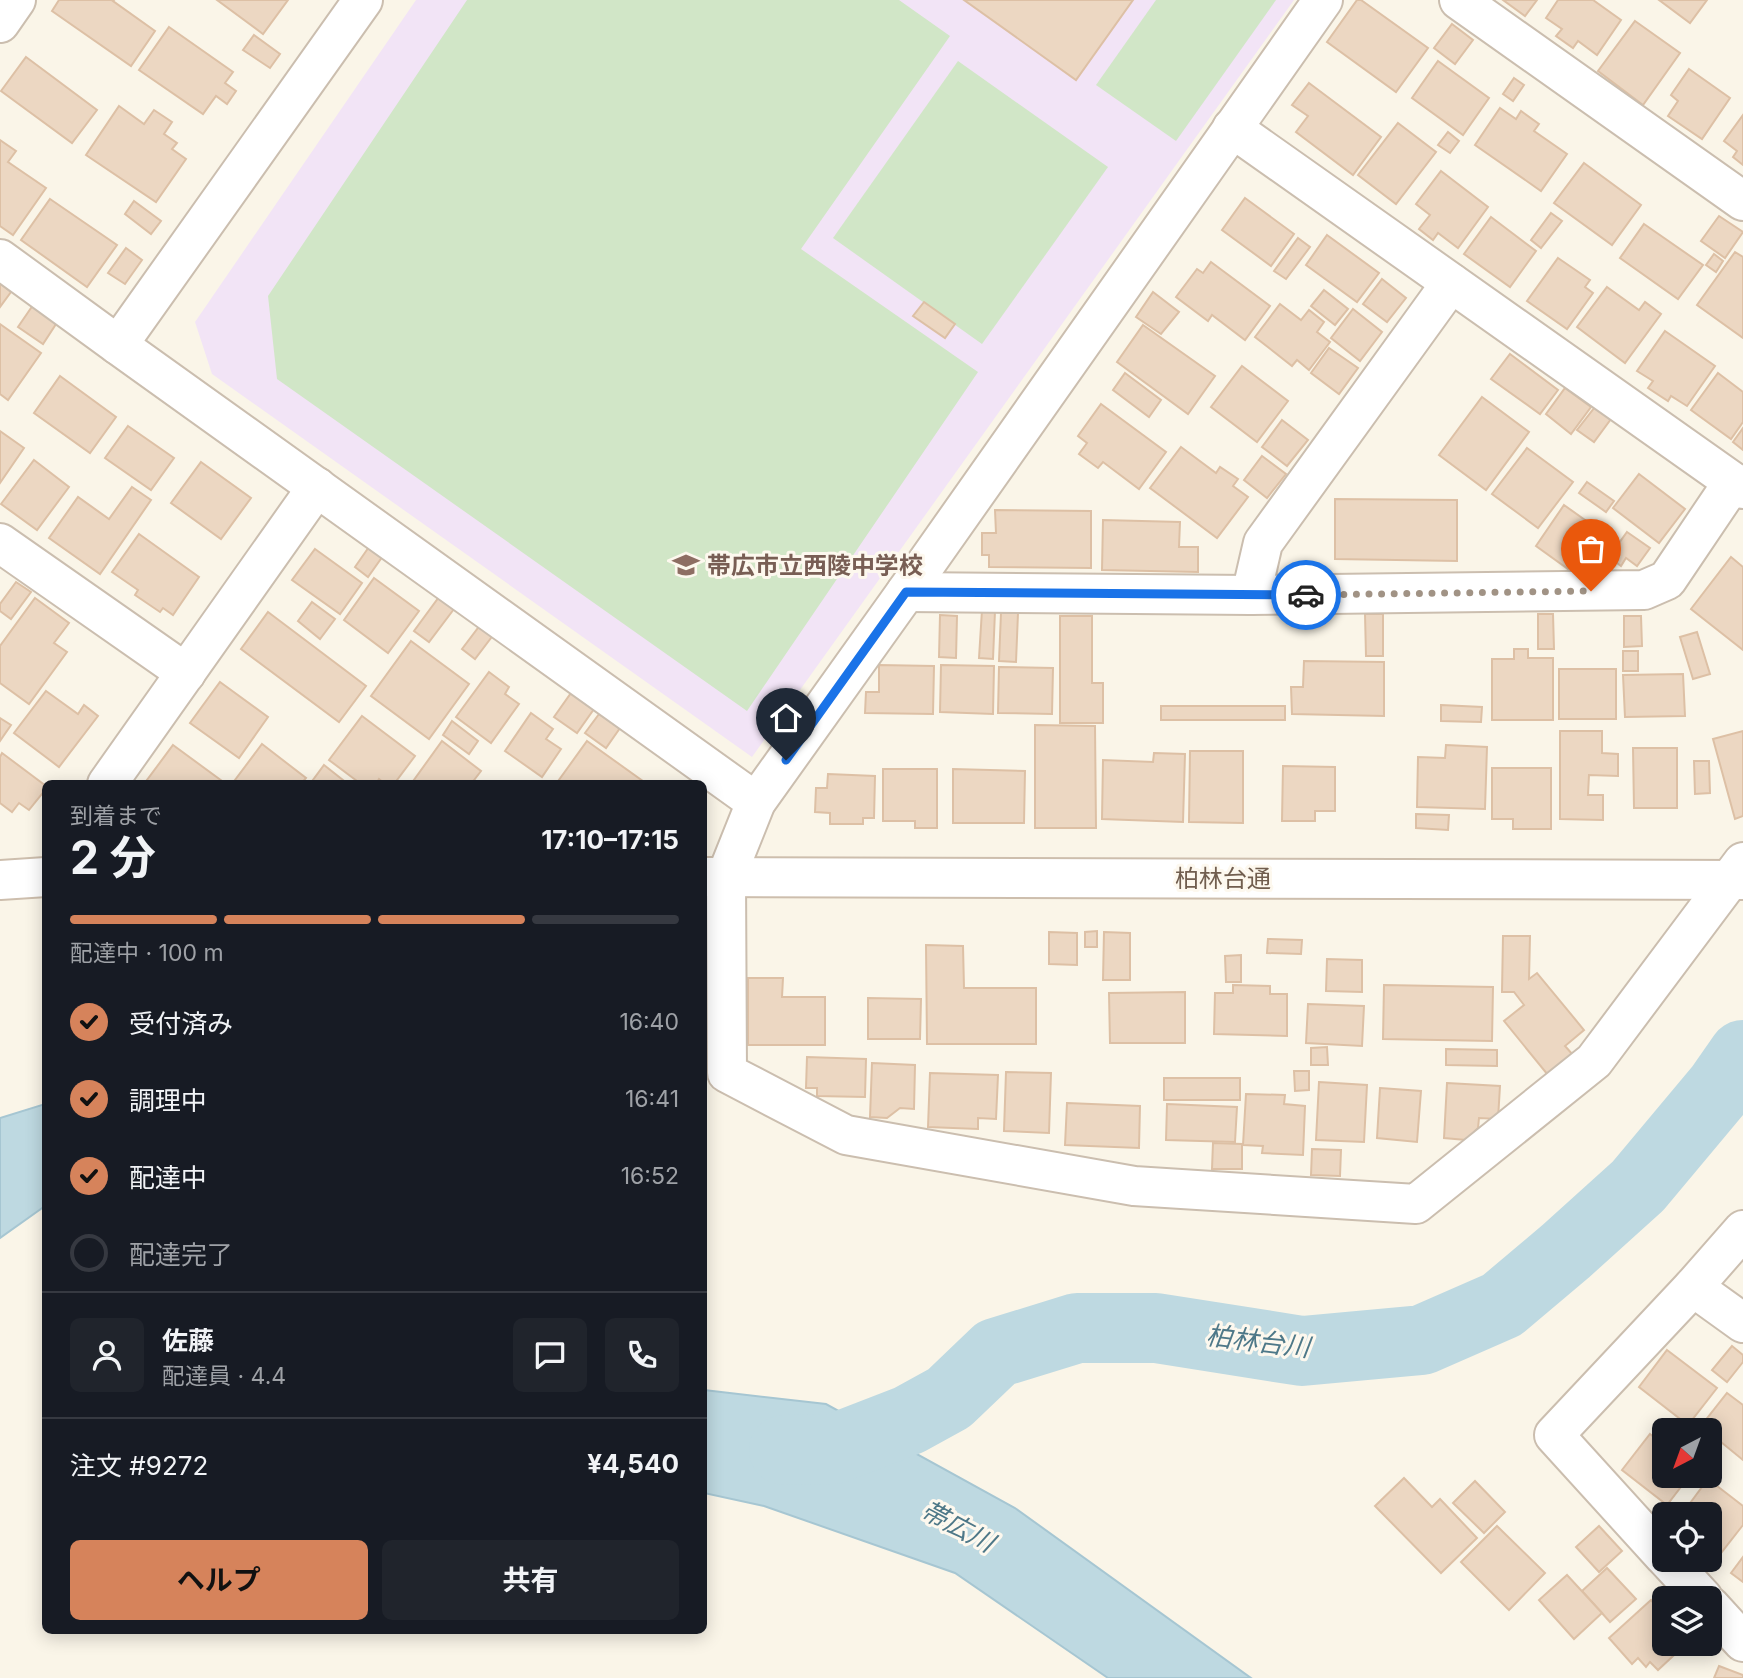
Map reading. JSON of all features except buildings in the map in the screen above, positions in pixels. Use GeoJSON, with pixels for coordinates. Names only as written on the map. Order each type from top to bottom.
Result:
{"type":"FeatureCollection","features":[{"type":"Feature","properties":{"kind":"street"},"geometry":{"type":"LineString","coordinates":[[0,23],[16,0]]}},
{"type":"Feature","properties":{"kind":"street"},"geometry":{"type":"LineString","coordinates":[[118,345],[363,0]]}},
{"type":"Feature","properties":{"kind":"street"},"geometry":{"type":"LineString","coordinates":[[1323,0],[756,802],[715,877],[727,1073],[846,1135],[1134,1186],[1416,1204],[1594,1060],[1739,874]]}},
{"type":"Feature","properties":{"kind":"street"},"geometry":{"type":"LineString","coordinates":[[1459,0],[1743,201]]}},
{"type":"Feature","properties":{"kind":"street"},"geometry":{"type":"LineString","coordinates":[[906,592],[1251,595],[1644,590],[1667,579],[1738,486],[1232,128]]}},
{"type":"Feature","properties":{"kind":"street"},"geometry":{"type":"LineString","coordinates":[[0,259],[756,802]]}},
{"type":"Feature","properties":{"kind":"street"},"geometry":{"type":"LineString","coordinates":[[1251,595],[1263,543],[1451,283]]}},
{"type":"Feature","properties":{"kind":"street"},"geometry":{"type":"LineString","coordinates":[[110,780],[317,487]]}},
{"type":"Feature","properties":{"kind":"street"},"geometry":{"type":"LineString","coordinates":[[0,543],[186,673]]}},
{"type":"Feature","properties":{"kind":"street","name":"柏林台通"},"geometry":{"type":"LineString","coordinates":[[715,877],[1739,874]]}},
{"type":"Feature","properties":{"kind":"street"},"geometry":{"type":"LineString","coordinates":[[0,880],[42,877]]}},
{"type":"Feature","properties":{"kind":"street"},"geometry":{"type":"LineString","coordinates":[[1652,1543],[1554,1435],[1743,1230]]}},
{"type":"Feature","properties":{"kind":"street"},"geometry":{"type":"LineString","coordinates":[[1693,1287],[1743,1323]]}},
{"type":"Feature","properties":{"kind":"street"},"geometry":{"type":"LineString","coordinates":[[1679,1572],[1692,1586]]}},
{"type":"Feature","properties":{"kind":"street"},"geometry":{"type":"LineString","coordinates":[[1722,1619],[1743,1642]]}},
{"type":"Feature","properties":{"kind":"shaded area","name":"帯広市立西陵中学校"},"geometry":{"type":"Polygon","coordinates":[[[416,0],[1294,0],[752,757],[212,374],[195,322],[416,0]]]}},
{"type":"Feature","properties":{"kind":"green space","name":"帯広市立西陵中学校"},"geometry":{"type":"Polygon","coordinates":[[[467,0],[899,0],[950,36],[801,249],[978,372],[747,711],[277,379],[268,296],[467,0]]]}},
{"type":"Feature","properties":{"kind":"green space"},"geometry":{"type":"Polygon","coordinates":[[[1156,0],[1276,0],[1176,141],[1096,85],[1156,0]]]}},
{"type":"Feature","properties":{"kind":"green space"},"geometry":{"type":"Polygon","coordinates":[[[958,61],[1108,167],[982,344],[833,238],[958,61]]]}},
{"type":"Feature","properties":{"kind":"water"},"geometry":{"type":"Polygon","coordinates":[[[42,1105],[42,1208],[0,1238],[0,1118],[42,1105]]]}},
{"type":"Feature","properties":{"kind":"water","name":"帯広川"},"geometry":{"type":"Polygon","coordinates":[[[707,1390],[826,1404],[1015,1508],[1251,1678],[1108,1678],[955,1573],[764,1506],[707,1494],[707,1390]]]}},
{"type":"Feature","properties":{"kind":"waterway","name":"柏林台川"},"geometry":{"type":"LineString","coordinates":[[784,1450],[834,1449],[909,1420],[949,1398],[996,1353],[1077,1328],[1156,1328],[1302,1351],[1422,1340],[1502,1305],[1566,1251],[1638,1186],[1720,1088],[1743,1055]]}},
{"type":"Feature","properties":{"kind":"way so far"},"geometry":{"type":"LineString","coordinates":[[1306,595],[1591,591]]}},
{"type":"Feature","properties":{"kind":"place","name":"帯広市立西陵中学校"},"geometry":{"type":"Point","coordinates":[686,565]}},
{"type":"Feature","properties":{"kind":"route"},"geometry":{"type":"LineString","coordinates":[[786,760],[906,592],[1306,595]]}}]}
